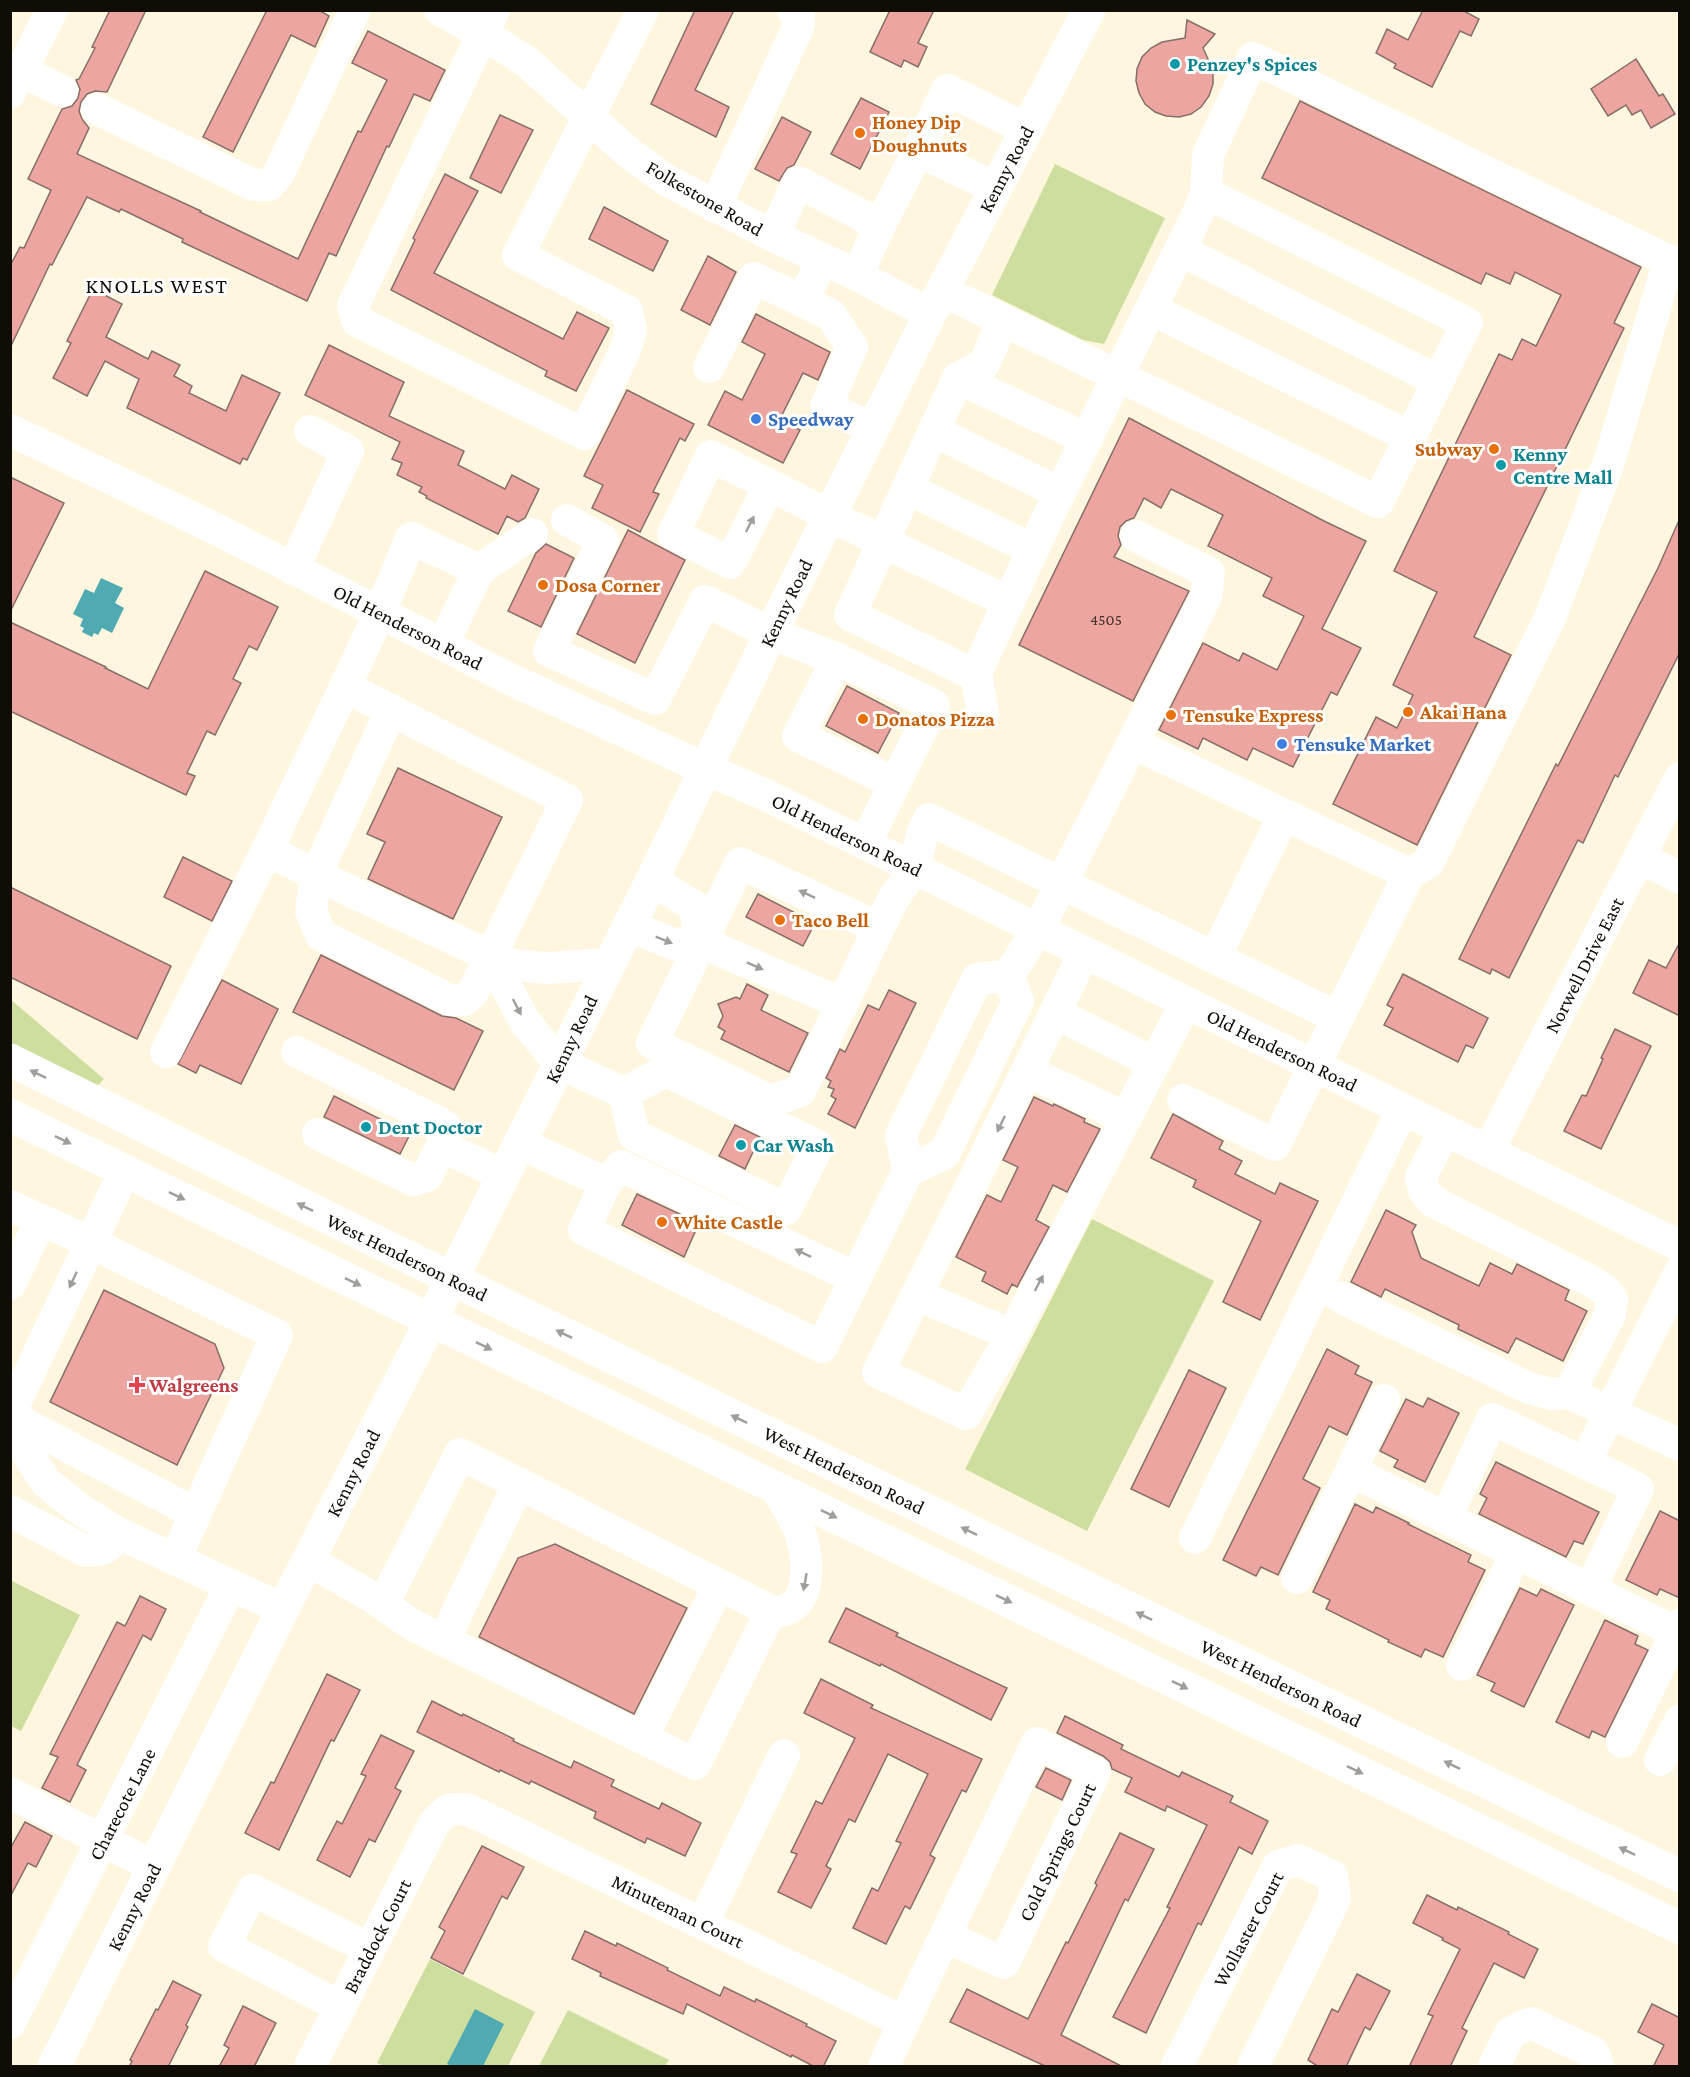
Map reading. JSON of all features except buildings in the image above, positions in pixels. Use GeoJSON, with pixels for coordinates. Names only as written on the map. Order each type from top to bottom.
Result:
{"type":"FeatureCollection","features":[{"type":"Feature","properties":{"kind":"main road","name":"Kenny Road"},"geometry":{"type":"LineString","coordinates":[[54,2067],[652,879],[829,515],[936,302],[1089,10]]}},
{"type":"Feature","properties":{"kind":"main road","name":"West Henderson Road"},"geometry":{"type":"LineString","coordinates":[[10,1060],[451,1279],[1680,1876]]}},
{"type":"Feature","properties":{"kind":"main road"},"geometry":{"type":"LineString","coordinates":[[10,1115],[1680,1928]]}},
{"type":"Feature","properties":{"kind":"street"},"geometry":{"type":"LineString","coordinates":[[52,10],[16,82],[62,91]]}},
{"type":"Feature","properties":{"kind":"street"},"geometry":{"type":"LineString","coordinates":[[97,109],[254,185],[269,185],[279,173],[355,10]]}},
{"type":"Feature","properties":{"kind":"street","name":"Folkestone Road"},"geometry":{"type":"LineString","coordinates":[[440,10],[488,22],[527,62],[654,172],[772,236],[857,275],[936,302],[1004,321],[1378,501],[1410,437]]}},
{"type":"Feature","properties":{"kind":"street"},"geometry":{"type":"LineString","coordinates":[[488,22],[353,306],[357,321],[584,434],[624,353],[631,331],[627,311],[518,255],[644,10]]}},
{"type":"Feature","properties":{"kind":"street"},"geometry":{"type":"LineString","coordinates":[[715,207],[799,25],[799,16],[793,10]]}},
{"type":"Feature","properties":{"kind":"street"},"geometry":{"type":"LineString","coordinates":[[983,713],[976,674],[1060,493],[1206,193],[1208,155],[1253,58],[1670,261],[1609,462],[1550,618],[1428,863],[1409,874],[1275,1145],[1183,1100]]}},
{"type":"Feature","properties":{"kind":"street"},"geometry":{"type":"LineString","coordinates":[[857,275],[947,90],[1028,129]]}},
{"type":"Feature","properties":{"kind":"street"},"geometry":{"type":"LineString","coordinates":[[918,151],[996,188]]}},
{"type":"Feature","properties":{"kind":"street"},"geometry":{"type":"LineString","coordinates":[[772,236],[798,182],[880,225]]}},
{"type":"Feature","properties":{"kind":"street"},"geometry":{"type":"LineString","coordinates":[[1151,309],[1410,437],[1467,323],[1206,193]]}},
{"type":"Feature","properties":{"kind":"street"},"geometry":{"type":"LineString","coordinates":[[1180,250],[1438,381]]}},
{"type":"Feature","properties":{"kind":"street"},"geometry":{"type":"LineString","coordinates":[[802,301],[823,259]]}},
{"type":"Feature","properties":{"kind":"street"},"geometry":{"type":"LineString","coordinates":[[710,367],[754,278],[831,315],[852,347],[826,406],[873,429]]}},
{"type":"Feature","properties":{"kind":"street"},"geometry":{"type":"LineString","coordinates":[[976,674],[850,615],[958,378],[984,364],[1004,321]]}},
{"type":"Feature","properties":{"kind":"street"},"geometry":{"type":"LineString","coordinates":[[958,378],[1087,439]]}},
{"type":"Feature","properties":{"kind":"street","name":"Old Henderson Road"},"geometry":{"type":"LineString","coordinates":[[10,430],[216,529],[492,669],[705,770],[766,795],[1680,1246]]}},
{"type":"Feature","properties":{"kind":"street"},"geometry":{"type":"LineString","coordinates":[[293,568],[348,451],[310,431]]}},
{"type":"Feature","properties":{"kind":"street"},"geometry":{"type":"LineString","coordinates":[[934,431],[1060,493]]}},
{"type":"Feature","properties":{"kind":"street"},"geometry":{"type":"LineString","coordinates":[[770,485],[730,563],[673,534],[711,456],[1009,602]]}},
{"type":"Feature","properties":{"kind":"street"},"geometry":{"type":"LineString","coordinates":[[907,488],[1033,550]]}},
{"type":"Feature","properties":{"kind":"street"},"geometry":{"type":"LineString","coordinates":[[549,651],[603,540],[567,520]]}},
{"type":"Feature","properties":{"kind":"street"},"geometry":{"type":"LineString","coordinates":[[443,644],[479,570],[532,534]]}},
{"type":"Feature","properties":{"kind":"street"},"geometry":{"type":"LineString","coordinates":[[1008,976],[1038,930],[1206,597],[1209,573],[1136,536]]}},
{"type":"Feature","properties":{"kind":"street"},"geometry":{"type":"LineString","coordinates":[[166,1052],[345,687],[411,538],[479,570]]}},
{"type":"Feature","properties":{"kind":"street"},"geometry":{"type":"LineString","coordinates":[[492,669],[549,651],[655,699],[705,601],[771,633],[837,659],[934,705],[866,844]]}},
{"type":"Feature","properties":{"kind":"street"},"geometry":{"type":"LineString","coordinates":[[837,659],[798,735],[894,783]]}},
{"type":"Feature","properties":{"kind":"street"},"geometry":{"type":"LineString","coordinates":[[345,687],[391,710],[567,800],[473,992],[464,1000],[450,1000],[321,935],[311,911],[316,875],[391,710]]}},
{"type":"Feature","properties":{"kind":"street"},"geometry":{"type":"LineString","coordinates":[[625,732],[647,695]]}},
{"type":"Feature","properties":{"kind":"street"},"geometry":{"type":"LineString","coordinates":[[1133,743],[1409,874]]}},
{"type":"Feature","properties":{"kind":"street","name":"Norwell Drive East"},"geometry":{"type":"LineString","coordinates":[[1488,1152],[1680,778]]}},
{"type":"Feature","properties":{"kind":"street"},"geometry":{"type":"LineString","coordinates":[[1215,957],[1284,815]]}},
{"type":"Feature","properties":{"kind":"street"},"geometry":{"type":"LineString","coordinates":[[879,928],[740,863],[652,1042],[771,1101],[800,1091],[843,1004],[893,899],[915,868],[922,834],[929,819],[1338,1017]]}},
{"type":"Feature","properties":{"kind":"street"},"geometry":{"type":"LineString","coordinates":[[267,850],[511,965],[547,968],[608,964]]}},
{"type":"Feature","properties":{"kind":"street"},"geometry":{"type":"LineString","coordinates":[[1639,857],[1680,878]]}},
{"type":"Feature","properties":{"kind":"street"},"geometry":{"type":"LineString","coordinates":[[652,879],[694,906],[702,942]]}},
{"type":"Feature","properties":{"kind":"street"},"geometry":{"type":"LineString","coordinates":[[628,925],[673,944],[702,942],[843,1004]]}},
{"type":"Feature","properties":{"kind":"street"},"geometry":{"type":"LineString","coordinates":[[1084,952],[878,1372],[966,1414],[1012,1335],[1186,1003]]}},
{"type":"Feature","properties":{"kind":"street"},"geometry":{"type":"LineString","coordinates":[[490,956],[525,1022],[559,1063],[624,1093]]}},
{"type":"Feature","properties":{"kind":"street"},"geometry":{"type":"LineString","coordinates":[[908,1171],[944,1154],[1018,1001],[1008,976]]}},
{"type":"Feature","properties":{"kind":"street"},"geometry":{"type":"LineString","coordinates":[[855,1278],[621,1166],[606,1183],[584,1230],[822,1347],[908,1171],[901,1135],[977,979],[1008,976]]}},
{"type":"Feature","properties":{"kind":"street"},"geometry":{"type":"LineString","coordinates":[[1054,1012],[1154,1063]]}},
{"type":"Feature","properties":{"kind":"street"},"geometry":{"type":"LineString","coordinates":[[297,1052],[446,1126],[447,1132],[427,1176],[413,1180],[318,1134]]}},
{"type":"Feature","properties":{"kind":"street"},"geometry":{"type":"LineString","coordinates":[[666,1071],[818,1146],[786,1209],[634,1135],[624,1093],[666,1071]]}},
{"type":"Feature","properties":{"kind":"street"},"geometry":{"type":"LineString","coordinates":[[1027,1071],[1126,1118]]}},
{"type":"Feature","properties":{"kind":"street"},"geometry":{"type":"LineString","coordinates":[[1195,1538],[1402,1110]]}},
{"type":"Feature","properties":{"kind":"street"},"geometry":{"type":"LineString","coordinates":[[1445,1130],[1421,1178],[1424,1191],[1434,1202],[1593,1282],[1612,1299],[1610,1315],[1568,1393]]}},
{"type":"Feature","properties":{"kind":"street"},"geometry":{"type":"LineString","coordinates":[[519,1143],[606,1183]]}},
{"type":"Feature","properties":{"kind":"street"},"geometry":{"type":"LineString","coordinates":[[441,1146],[503,1175]]}},
{"type":"Feature","properties":{"kind":"street"},"geometry":{"type":"LineString","coordinates":[[125,1170],[10,1416],[26,1452],[46,1482],[78,1508],[120,1534],[283,1609]]}},
{"type":"Feature","properties":{"kind":"street"},"geometry":{"type":"LineString","coordinates":[[10,1206],[90,1242],[277,1335],[175,1559]]}},
{"type":"Feature","properties":{"kind":"street"},"geometry":{"type":"LineString","coordinates":[[10,1284],[41,1220]]}},
{"type":"Feature","properties":{"kind":"street"},"geometry":{"type":"LineString","coordinates":[[1585,1463],[1680,1272]]}},
{"type":"Feature","properties":{"kind":"street"},"geometry":{"type":"LineString","coordinates":[[917,1294],[1012,1335]]}},
{"type":"Feature","properties":{"kind":"street"},"geometry":{"type":"LineString","coordinates":[[1340,1297],[1529,1388],[1552,1394],[1568,1393],[1680,1445]]}},
{"type":"Feature","properties":{"kind":"street"},"geometry":{"type":"LineString","coordinates":[[1297,1578],[1384,1400]]}},
{"type":"Feature","properties":{"kind":"street"},"geometry":{"type":"LineString","coordinates":[[10,1416],[196,1514]]}},
{"type":"Feature","properties":{"kind":"street"},"geometry":{"type":"LineString","coordinates":[[1446,1518],[1492,1419],[1638,1489],[1590,1589]]}},
{"type":"Feature","properties":{"kind":"street"},"geometry":{"type":"LineString","coordinates":[[383,1604],[460,1454],[771,1611],[780,1612],[789,1610],[805,1589],[807,1578],[802,1538],[776,1488]]}},
{"type":"Feature","properties":{"kind":"street"},"geometry":{"type":"LineString","coordinates":[[1351,1471],[1590,1589],[1678,1628],[1622,1742]]}},
{"type":"Feature","properties":{"kind":"street"},"geometry":{"type":"LineString","coordinates":[[444,1640],[519,1484]]}},
{"type":"Feature","properties":{"kind":"street"},"geometry":{"type":"LineString","coordinates":[[10,1511],[84,1550],[98,1551],[111,1546],[120,1534]]}},
{"type":"Feature","properties":{"kind":"street"},"geometry":{"type":"LineString","coordinates":[[1462,1665],[1516,1552]]}},
{"type":"Feature","properties":{"kind":"street"},"geometry":{"type":"LineString","coordinates":[[308,1560],[383,1604],[411,1624],[695,1764],[771,1611]]}},
{"type":"Feature","properties":{"kind":"street"},"geometry":{"type":"LineString","coordinates":[[642,1738],[719,1584]]}},
{"type":"Feature","properties":{"kind":"street","name":"Charecote Lane"},"geometry":{"type":"LineString","coordinates":[[10,2023],[104,1841],[231,1585]]}},
{"type":"Feature","properties":{"kind":"street"},"geometry":{"type":"LineString","coordinates":[[1660,1760],[1680,1720]]}},
{"type":"Feature","properties":{"kind":"street","name":"Cold Springs Court"},"geometry":{"type":"LineString","coordinates":[[884,2067],[904,2022],[1037,1743],[1095,1772],[1004,1963],[945,1936]]}},
{"type":"Feature","properties":{"kind":"street"},"geometry":{"type":"LineString","coordinates":[[703,1923],[784,1755]]}},
{"type":"Feature","properties":{"kind":"street"},"geometry":{"type":"LineString","coordinates":[[10,1793],[155,1867]]}},
{"type":"Feature","properties":{"kind":"street","name":"Minuteman Court"},"geometry":{"type":"LineString","coordinates":[[448,1810],[467,1809],[904,2022]]}},
{"type":"Feature","properties":{"kind":"street","name":"Braddock Court"},"geometry":{"type":"LineString","coordinates":[[310,2067],[435,1822],[448,1810]]}},
{"type":"Feature","properties":{"kind":"street","name":"Wollaster Court"},"geometry":{"type":"LineString","coordinates":[[1178,2067],[1278,1866],[1298,1860],[1332,1876],[1335,1899],[1253,2067]]}},
{"type":"Feature","properties":{"kind":"street"},"geometry":{"type":"LineString","coordinates":[[341,2007],[224,1946],[253,1890],[370,1949]]}},
{"type":"Feature","properties":{"kind":"street"},"geometry":{"type":"LineString","coordinates":[[1494,2067],[1511,2032],[1531,2023],[1594,2053],[1599,2067]]}},
{"type":"Feature","properties":{"kind":"green space"},"geometry":{"type":"Polygon","coordinates":[[[1055,164],[1165,218],[1104,344],[1083,340],[992,295],[1055,164]]]}},
{"type":"Feature","properties":{"kind":"green space"},"geometry":{"type":"Polygon","coordinates":[[[10,999],[104,1079],[97,1086],[11,1043],[10,999]]]}},
{"type":"Feature","properties":{"kind":"green space"},"geometry":{"type":"Polygon","coordinates":[[[1092,1219],[1214,1281],[1087,1531],[965,1469],[1092,1219]]]}},
{"type":"Feature","properties":{"kind":"green space"},"geometry":{"type":"Polygon","coordinates":[[[10,1580],[80,1615],[21,1731],[11,1726],[10,1580]]]}},
{"type":"Feature","properties":{"kind":"green space"},"geometry":{"type":"Polygon","coordinates":[[[430,1959],[535,2012],[508,2066],[385,2066],[377,2063],[430,1959]]]}},
{"type":"Feature","properties":{"kind":"green space"},"geometry":{"type":"Polygon","coordinates":[[[568,2010],[669,2060],[665,2066],[539,2066],[568,2010]]]}},
{"type":"Feature","properties":{"kind":"water"},"geometry":{"type":"Polygon","coordinates":[[[101,578],[123,588],[115,603],[124,608],[112,633],[102,628],[98,635],[94,633],[92,637],[82,632],[84,628],[80,626],[83,619],[73,614],[85,589],[94,593],[101,578]]]}},
{"type":"Feature","properties":{"kind":"water"},"geometry":{"type":"Polygon","coordinates":[[[475,2009],[504,2024],[483,2066],[447,2064],[475,2009]]]}},
{"type":"Feature","properties":{"kind":"place","name":"Penzey's Spices"},"geometry":{"type":"Point","coordinates":[1175,64]}},
{"type":"Feature","properties":{"kind":"place","name":"Honey Dip Doughnuts"},"geometry":{"type":"Point","coordinates":[860,133]}},
{"type":"Feature","properties":{"kind":"place","name":"Speedway"},"geometry":{"type":"Point","coordinates":[756,419]}},
{"type":"Feature","properties":{"kind":"place","name":"Subway"},"geometry":{"type":"Point","coordinates":[1494,449]}},
{"type":"Feature","properties":{"kind":"place","name":"Kenny Centre Mall"},"geometry":{"type":"Point","coordinates":[1501,465]}},
{"type":"Feature","properties":{"kind":"place","name":"Dosa Corner"},"geometry":{"type":"Point","coordinates":[543,585]}},
{"type":"Feature","properties":{"kind":"place","name":"Akai Hana"},"geometry":{"type":"Point","coordinates":[1408,712]}},
{"type":"Feature","properties":{"kind":"place","name":"Tensuke Express"},"geometry":{"type":"Point","coordinates":[1171,715]}},
{"type":"Feature","properties":{"kind":"place","name":"Donatos Pizza"},"geometry":{"type":"Point","coordinates":[863,719]}},
{"type":"Feature","properties":{"kind":"place","name":"Tensuke Market"},"geometry":{"type":"Point","coordinates":[1282,744]}},
{"type":"Feature","properties":{"kind":"place","name":"Taco Bell"},"geometry":{"type":"Point","coordinates":[780,920]}},
{"type":"Feature","properties":{"kind":"place","name":"Dent Doctor"},"geometry":{"type":"Point","coordinates":[366,1127]}},
{"type":"Feature","properties":{"kind":"place","name":"Car Wash"},"geometry":{"type":"Point","coordinates":[741,1145]}},
{"type":"Feature","properties":{"kind":"place","name":"White Castle"},"geometry":{"type":"Point","coordinates":[662,1222]}},
{"type":"Feature","properties":{"kind":"place","name":"Walgreens"},"geometry":{"type":"Point","coordinates":[137,1385]}},
{"type":"Feature","properties":{"kind":"district","name":"KNOLLS WEST"},"geometry":{"type":"Point","coordinates":[157,286]}}]}
